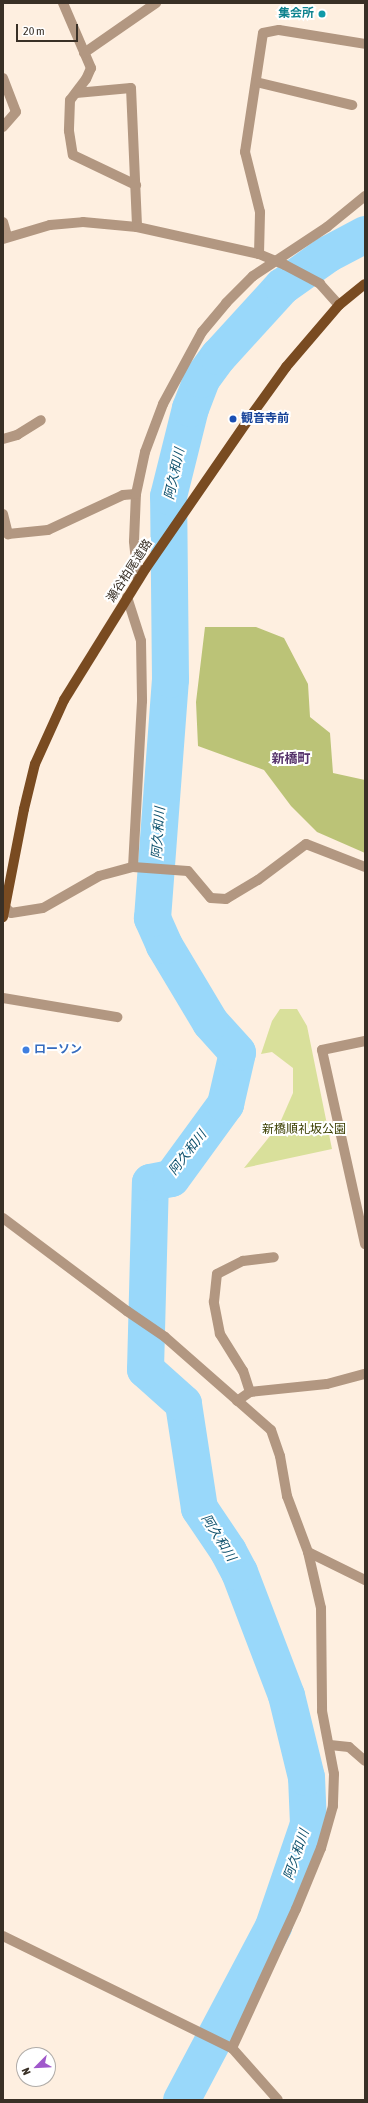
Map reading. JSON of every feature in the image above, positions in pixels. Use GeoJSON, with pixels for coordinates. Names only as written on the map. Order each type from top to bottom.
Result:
{"type":"FeatureCollection","features":[{"type":"Feature","properties":{"kind":"main road","name":"瀬谷柏尾道路"},"geometry":{"type":"LineString","coordinates":[[3,917],[4,906],[35,764],[64,700],[146,568],[286,367],[340,305],[365,284]]}},
{"type":"Feature","properties":{"kind":"street"},"geometry":{"type":"LineString","coordinates":[[63,3],[90,68],[86,79],[70,100],[69,130],[73,155],[136,185]]}},
{"type":"Feature","properties":{"kind":"street"},"geometry":{"type":"LineString","coordinates":[[84,53],[156,3]]}},
{"type":"Feature","properties":{"kind":"street"},"geometry":{"type":"LineString","coordinates":[[259,254],[260,212],[246,152],[263,33],[279,30],[365,44]]}},
{"type":"Feature","properties":{"kind":"street"},"geometry":{"type":"LineString","coordinates":[[3,78],[16,112],[3,127]]}},
{"type":"Feature","properties":{"kind":"street"},"geometry":{"type":"LineString","coordinates":[[256,82],[352,105]]}},
{"type":"Feature","properties":{"kind":"street"},"geometry":{"type":"LineString","coordinates":[[76,93],[132,88],[137,227]]}},
{"type":"Feature","properties":{"kind":"street"},"geometry":{"type":"LineString","coordinates":[[138,580],[134,541],[136,494],[145,452],[162,404],[202,332],[242,287],[275,260],[327,227],[365,196]]}},
{"type":"Feature","properties":{"kind":"street"},"geometry":{"type":"LineString","coordinates":[[3,222],[5,238],[50,225],[84,222],[137,227],[259,254],[275,260],[320,284],[340,305]]}},
{"type":"Feature","properties":{"kind":"street"},"geometry":{"type":"LineString","coordinates":[[3,439],[17,435],[41,420]]}},
{"type":"Feature","properties":{"kind":"street"},"geometry":{"type":"LineString","coordinates":[[3,514],[8,534],[48,530],[123,495],[136,494]]}},
{"type":"Feature","properties":{"kind":"street"},"geometry":{"type":"LineString","coordinates":[[127,597],[141,640],[142,701],[135,867]]}},
{"type":"Feature","properties":{"kind":"street"},"geometry":{"type":"LineString","coordinates":[[4,906],[11,913],[43,908],[99,876],[135,867],[178,869],[188,871],[211,898],[226,899],[258,880],[306,844],[365,867]]}},
{"type":"Feature","properties":{"kind":"street"},"geometry":{"type":"LineString","coordinates":[[3,998],[117,1017]]}},
{"type":"Feature","properties":{"kind":"street"},"geometry":{"type":"LineString","coordinates":[[365,1041],[322,1050],[365,1244]]}},
{"type":"Feature","properties":{"kind":"street"},"geometry":{"type":"LineString","coordinates":[[3,1218],[127,1312],[165,1337],[271,1430],[280,1456],[287,1496],[308,1552],[321,1608],[322,1711],[330,1745],[334,1774],[333,1806],[321,1848],[232,2048]]}},
{"type":"Feature","properties":{"kind":"street"},"geometry":{"type":"LineString","coordinates":[[250,1392],[243,1371],[220,1334],[214,1302],[218,1274],[244,1261],[274,1257]]}},
{"type":"Feature","properties":{"kind":"street"},"geometry":{"type":"LineString","coordinates":[[237,1401],[250,1392],[326,1384],[365,1374]]}},
{"type":"Feature","properties":{"kind":"street"},"geometry":{"type":"LineString","coordinates":[[308,1552],[365,1580]]}},
{"type":"Feature","properties":{"kind":"street"},"geometry":{"type":"LineString","coordinates":[[330,1745],[348,1747],[365,1762]]}},
{"type":"Feature","properties":{"kind":"street"},"geometry":{"type":"LineString","coordinates":[[3,1936],[232,2048],[278,2100]]}},
{"type":"Feature","properties":{"kind":"green space"},"geometry":{"type":"Polygon","coordinates":[[[205,627],[256,627],[284,638],[308,684],[310,717],[330,733],[333,773],[365,780],[365,853],[317,832],[291,806],[264,770],[198,746],[196,702],[205,627]]]}},
{"type":"Feature","properties":{"kind":"green space","name":"新橋順礼坂公園"},"geometry":{"type":"Polygon","coordinates":[[[280,1009],[297,1009],[307,1026],[332,1149],[244,1168],[279,1125],[293,1093],[293,1068],[272,1052],[261,1054],[272,1021],[280,1009]]]}},
{"type":"Feature","properties":{"kind":"waterway","name":"阿久和川"},"geometry":{"type":"LineString","coordinates":[[181,2100],[273,1926],[308,1824],[306,1777],[286,1695],[239,1572],[228,1551],[199,1508],[183,1403],[145,1369],[150,1182],[171,1178],[225,1104],[237,1052],[210,1022],[164,945],[152,918],[170,679],[168,496],[190,408],[201,379],[218,356],[282,286],[327,254],[365,234]]}},
{"type":"Feature","properties":{"kind":"place","name":"集会所"},"geometry":{"type":"Point","coordinates":[322,14]}},
{"type":"Feature","properties":{"kind":"place","name":"観音寺前"},"geometry":{"type":"Point","coordinates":[233,419]}},
{"type":"Feature","properties":{"kind":"place","name":"ローソン"},"geometry":{"type":"Point","coordinates":[26,1050]}},
{"type":"Feature","properties":{"kind":"district","name":"新橋町"},"geometry":{"type":"Point","coordinates":[291,759]}}]}
